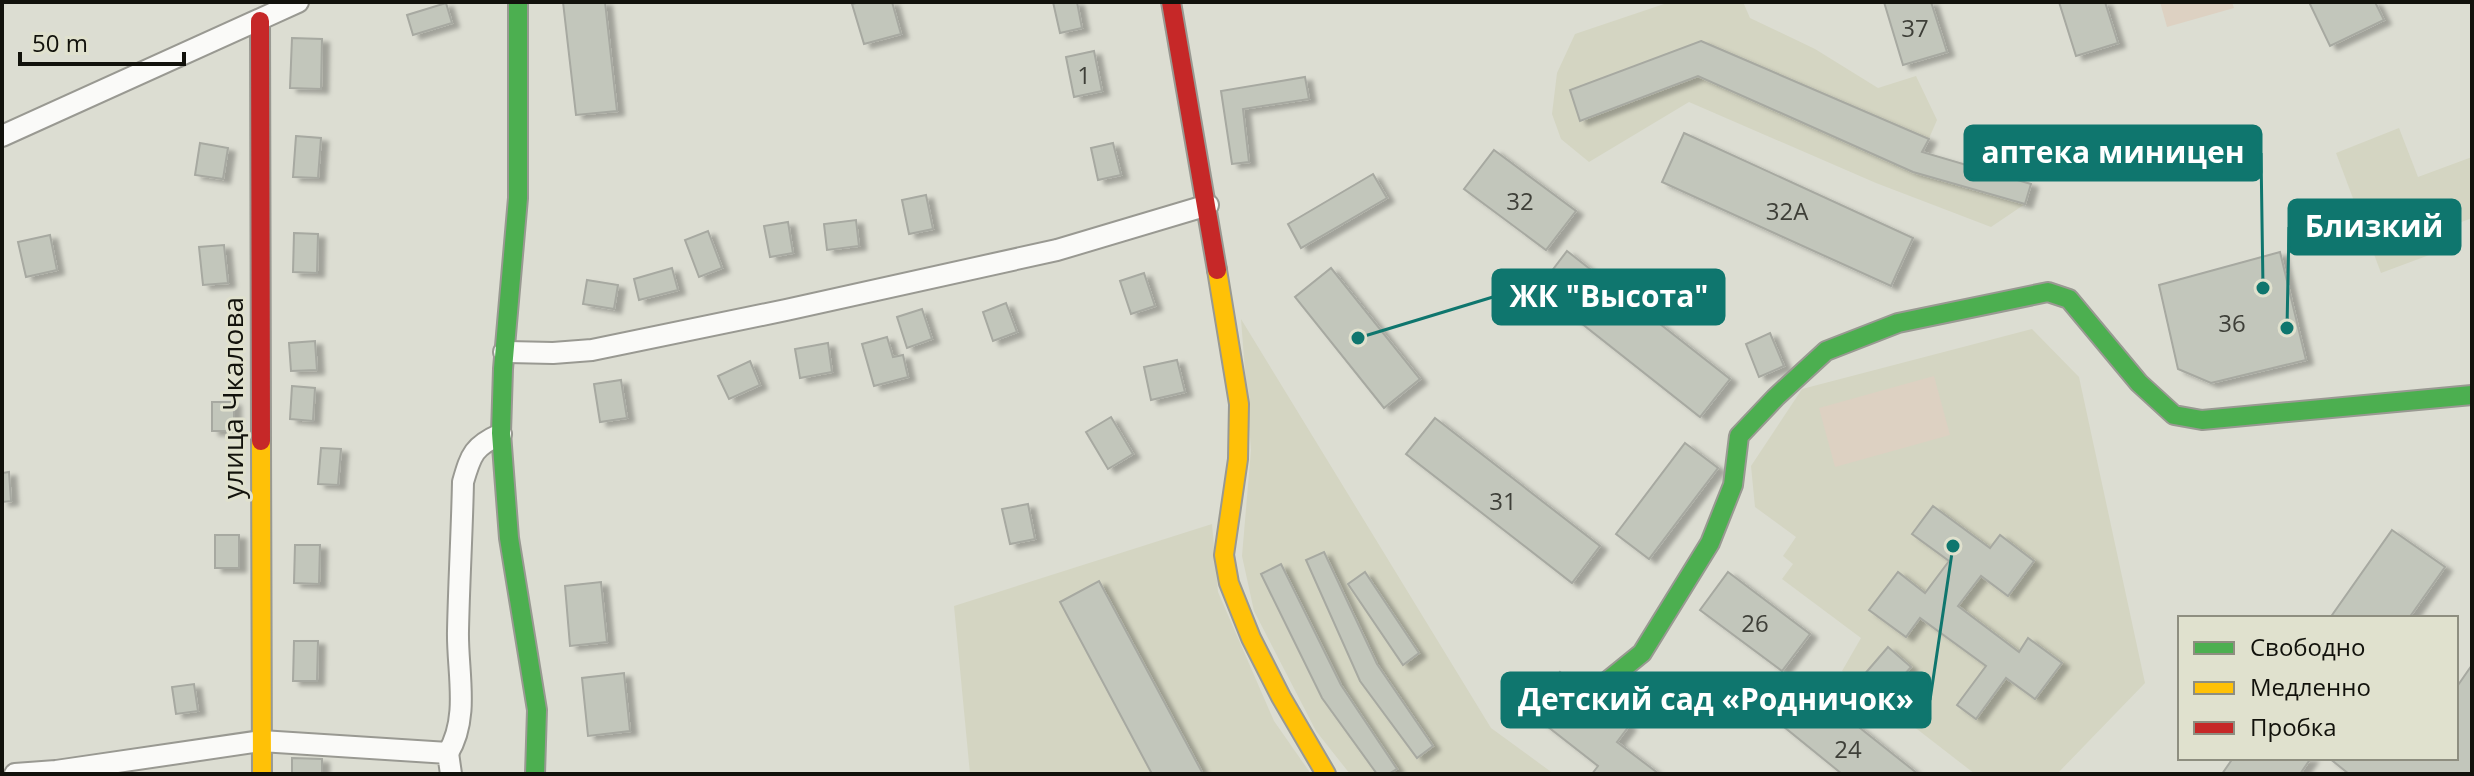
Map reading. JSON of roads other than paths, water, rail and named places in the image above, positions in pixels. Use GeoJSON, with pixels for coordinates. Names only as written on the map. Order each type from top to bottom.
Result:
{"type":"FeatureCollection","features":[{"type":"Feature","properties":{"kind":"street"},"geometry":{"type":"LineString","coordinates":[[2,136],[298,2]]}},
{"type":"Feature","properties":{"kind":"street"},"geometry":{"type":"LineString","coordinates":[[518,2],[521,90],[514,261],[504,352],[501,434],[510,538],[537,710],[535,774]]}},
{"type":"Feature","properties":{"kind":"street"},"geometry":{"type":"LineString","coordinates":[[1171,2],[1208,205],[1239,404],[1238,459],[1224,555],[1229,583],[1251,638],[1326,774]]}},
{"type":"Feature","properties":{"kind":"street","name":"улица Чкалова"},"geometry":{"type":"LineString","coordinates":[[260,21],[262,774]]}},
{"type":"Feature","properties":{"kind":"street"},"geometry":{"type":"LineString","coordinates":[[504,352],[592,350],[771,314],[1057,250],[1208,205]]}},
{"type":"Feature","properties":{"kind":"street"},"geometry":{"type":"LineString","coordinates":[[1605,683],[1642,653],[1710,543],[1733,485],[1739,436],[1826,351],[1898,323],[2048,292],[2069,299],[2139,383],[2174,415],[2202,420],[2472,395]]}},
{"type":"Feature","properties":{"kind":"street"},"geometry":{"type":"LineString","coordinates":[[451,774],[448,753],[458,729],[460,703],[458,634],[463,482],[469,459],[480,444],[501,434]]}},
{"type":"Feature","properties":{"kind":"street"},"geometry":{"type":"LineString","coordinates":[[15,774],[56,771],[261,741],[448,753]]}},
{"type":"Feature","properties":{"kind":"place","name":"аптека миницен"},"geometry":{"type":"Point","coordinates":[2263,288]}},
{"type":"Feature","properties":{"kind":"place","name":"Близкий"},"geometry":{"type":"Point","coordinates":[2287,328]}},
{"type":"Feature","properties":{"kind":"place","name":"ЖК \"Высота\""},"geometry":{"type":"Point","coordinates":[1358,338]}},
{"type":"Feature","properties":{"kind":"place","name":"Детский сад «Родничок»"},"geometry":{"type":"Point","coordinates":[1953,546]}}]}
